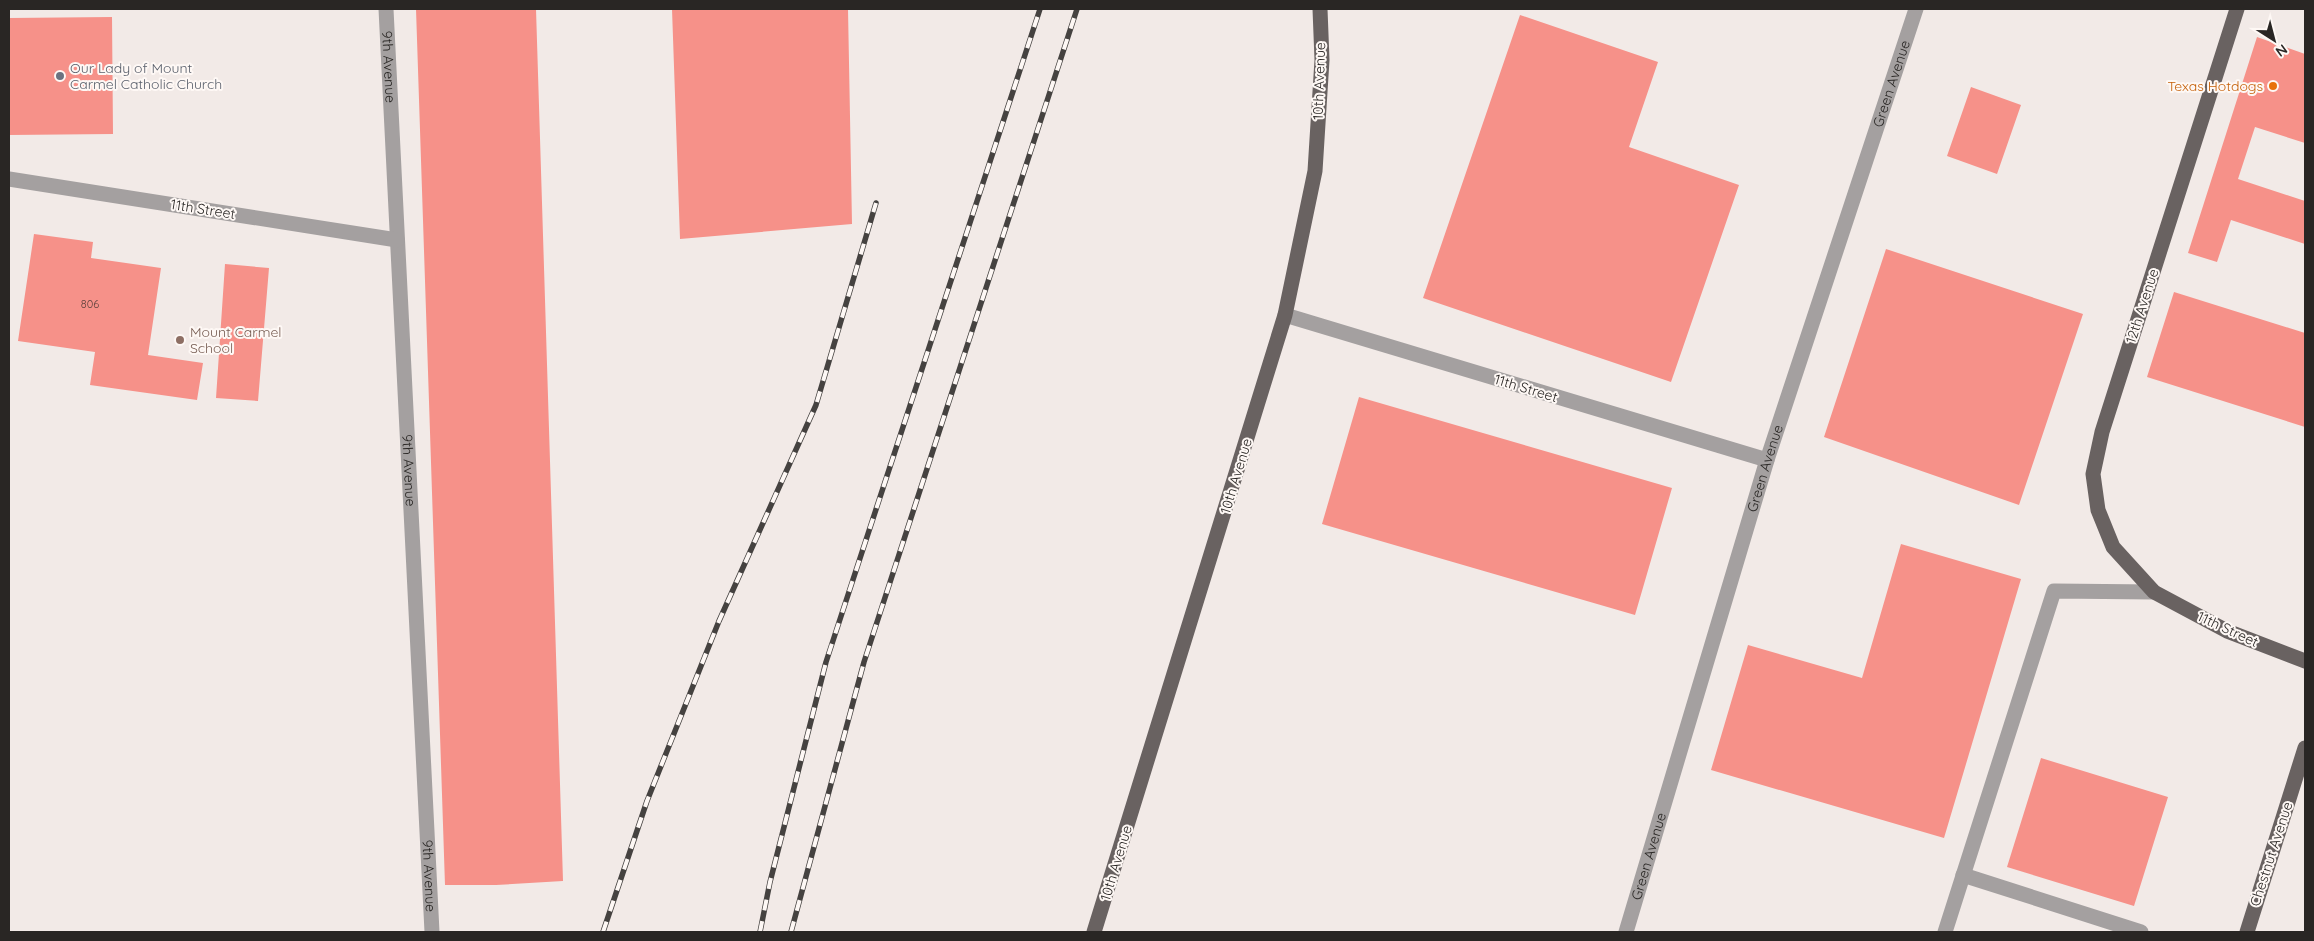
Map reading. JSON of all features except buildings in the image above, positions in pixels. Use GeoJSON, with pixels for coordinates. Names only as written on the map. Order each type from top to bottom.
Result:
{"type":"FeatureCollection","features":[{"type":"Feature","properties":{"kind":"main road","name":"10th Avenue"},"geometry":{"type":"LineString","coordinates":[[1094,932],[1285,316],[1315,171],[1322,60],[1320,9]]}},
{"type":"Feature","properties":{"kind":"main road","name":"12th Avenue"},"geometry":{"type":"LineString","coordinates":[[2154,592],[2113,546],[2098,510],[2093,474],[2102,432],[2237,9]]}},
{"type":"Feature","properties":{"kind":"main road","name":"11th Street"},"geometry":{"type":"LineString","coordinates":[[2154,592],[2227,631],[2305,661]]}},
{"type":"Feature","properties":{"kind":"main road","name":"Chestnut Avenue"},"geometry":{"type":"LineString","coordinates":[[2247,932],[2305,748]]}},
{"type":"Feature","properties":{"kind":"street","name":"9th Avenue"},"geometry":{"type":"LineString","coordinates":[[386,9],[432,932]]}},
{"type":"Feature","properties":{"kind":"street","name":"Green Avenue"},"geometry":{"type":"LineString","coordinates":[[1626,932],[1767,460],[1916,9]]}},
{"type":"Feature","properties":{"kind":"street","name":"11th Street"},"geometry":{"type":"LineString","coordinates":[[9,179],[397,240]]}},
{"type":"Feature","properties":{"kind":"street","name":"11th Street"},"geometry":{"type":"LineString","coordinates":[[1285,316],[1767,460]]}},
{"type":"Feature","properties":{"kind":"street"},"geometry":{"type":"LineString","coordinates":[[1945,932],[2054,591],[2154,592]]}},
{"type":"Feature","properties":{"kind":"street"},"geometry":{"type":"LineString","coordinates":[[1963,875],[2141,932]]}},
{"type":"Feature","properties":{"kind":"railway"},"geometry":{"type":"LineString","coordinates":[[760,932],[770,882],[826,662],[1040,9]]}},
{"type":"Feature","properties":{"kind":"railway"},"geometry":{"type":"LineString","coordinates":[[791,932],[864,662],[1077,9]]}},
{"type":"Feature","properties":{"kind":"railway"},"geometry":{"type":"LineString","coordinates":[[603,932],[647,801],[719,621],[816,405],[876,203]]}},
{"type":"Feature","properties":{"kind":"place","name":"Our Lady of Mount Carmel Catholic Church"},"geometry":{"type":"Point","coordinates":[60,76]}},
{"type":"Feature","properties":{"kind":"place","name":"Texas Hotdogs"},"geometry":{"type":"Point","coordinates":[2273,86]}},
{"type":"Feature","properties":{"kind":"place","name":"Mount Carmel School"},"geometry":{"type":"Point","coordinates":[180,340]}}]}
